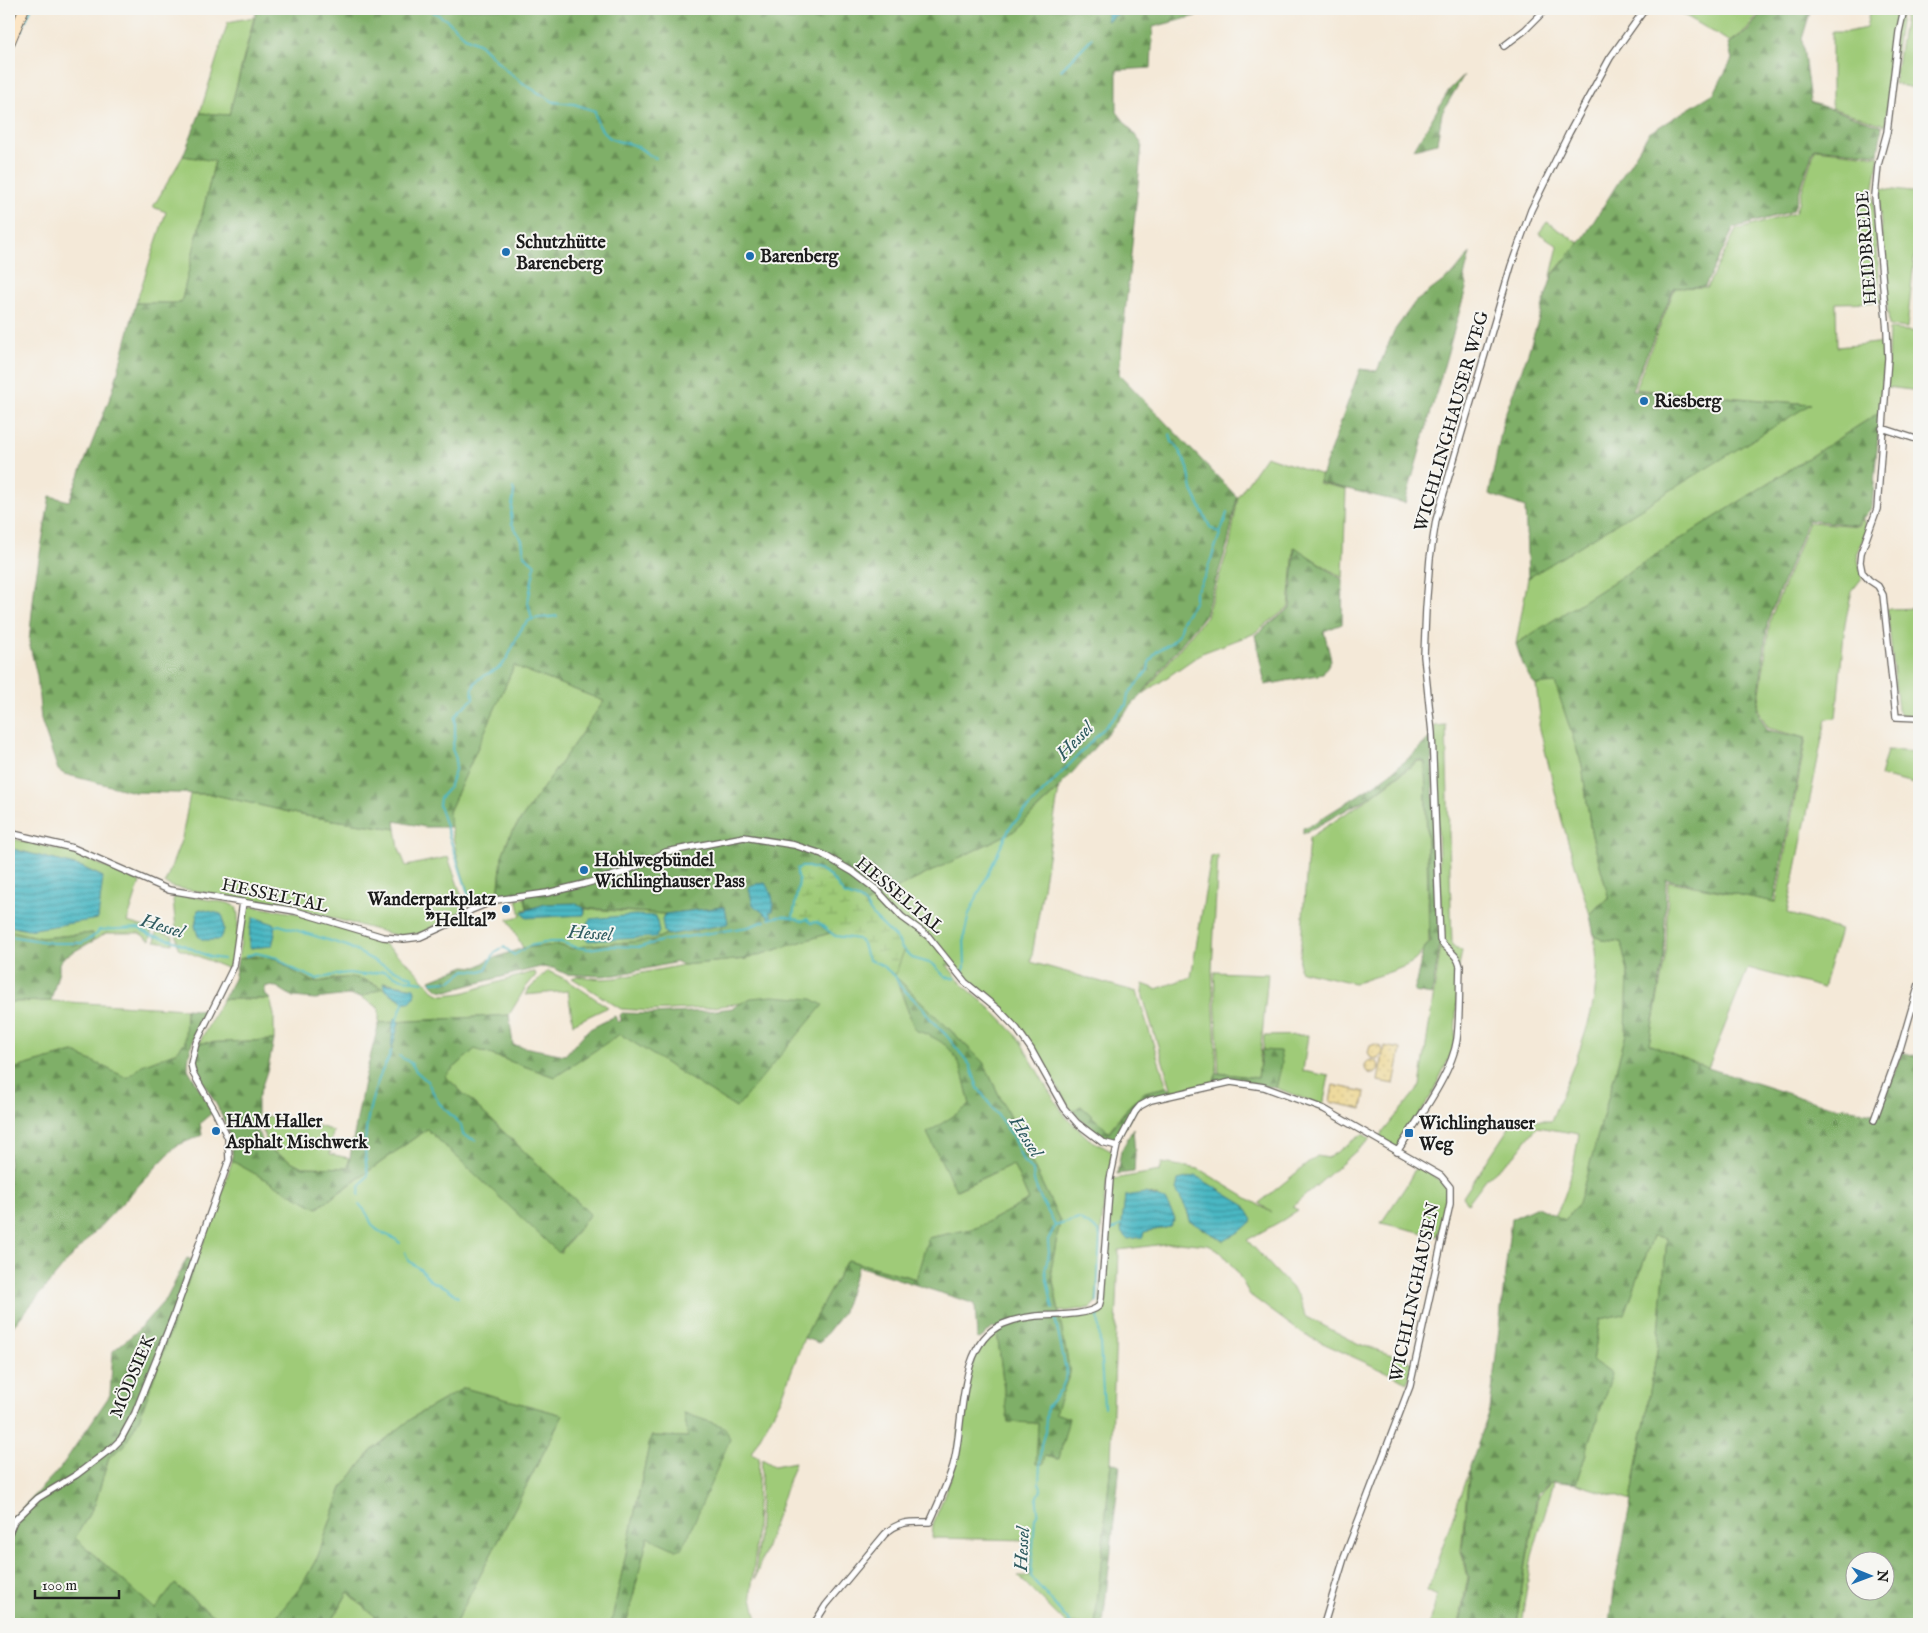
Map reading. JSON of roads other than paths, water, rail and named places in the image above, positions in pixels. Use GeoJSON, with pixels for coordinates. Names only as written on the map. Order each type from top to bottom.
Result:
{"type":"FeatureCollection","features":[{"type":"Feature","properties":{"kind":"main road"},"geometry":{"type":"LineString","coordinates":[[9,45],[24,9]]}},
{"type":"Feature","properties":{"kind":"street"},"geometry":{"type":"LineString","coordinates":[[1504,46],[1526,30],[1546,9]]}},
{"type":"Feature","properties":{"kind":"street","name":"WICHLINGHAUSER WEG"},"geometry":{"type":"LineString","coordinates":[[1397,1152],[1446,1072],[1457,1041],[1459,1016],[1460,966],[1456,954],[1445,947],[1440,940],[1432,733],[1424,656],[1427,588],[1436,520],[1511,266],[1531,210],[1569,133],[1610,58],[1645,9]]}},
{"type":"Feature","properties":{"kind":"street","name":"HEIDBREDE"},"geometry":{"type":"LineString","coordinates":[[1904,9],[1887,132],[1878,165],[1875,196],[1888,345],[1877,509],[1861,553],[1860,562],[1862,572],[1878,586],[1883,595],[1896,717],[1919,718]]}},
{"type":"Feature","properties":{"kind":"street"},"geometry":{"type":"LineString","coordinates":[[1882,428],[1919,440]]}},
{"type":"Feature","properties":{"kind":"street","name":"HESSELTAL"},"geometry":{"type":"LineString","coordinates":[[9,833],[73,848],[170,890],[295,911],[383,937],[404,940],[420,937],[453,922],[471,910],[496,900],[547,893],[584,884],[622,873],[666,852],[744,837],[794,845],[822,854],[853,872],[878,891],[902,917],[928,936],[965,982],[999,1010],[1017,1028],[1064,1108],[1077,1123],[1102,1142],[1117,1146]]}},
{"type":"Feature","properties":{"kind":"street","name":"MÖDSIEK"},"geometry":{"type":"LineString","coordinates":[[9,1533],[14,1521],[38,1498],[76,1475],[121,1439],[135,1413],[201,1242],[224,1178],[230,1149],[228,1138],[193,1073],[191,1064],[196,1043],[234,966],[243,902]]}},
{"type":"Feature","properties":{"kind":"street"},"geometry":{"type":"LineString","coordinates":[[1874,1120],[1900,1049],[1919,984]]}},
{"type":"Feature","properties":{"kind":"street","name":"WICHLINGHAUSEN"},"geometry":{"type":"LineString","coordinates":[[814,1624],[826,1605],[890,1529],[895,1525],[907,1522],[930,1522],[953,1466],[966,1378],[976,1348],[1000,1325],[1034,1316],[1090,1311],[1099,1306],[1110,1180],[1117,1146],[1135,1112],[1145,1103],[1231,1082],[1264,1087],[1324,1109],[1441,1176],[1450,1187],[1450,1204],[1410,1386],[1344,1558],[1324,1624]]}},
{"type":"Feature","properties":{"kind":"water"},"geometry":{"type":"Polygon","coordinates":[[[1107,9],[1119,9],[1118,14],[1107,21],[1107,9]]]}},
{"type":"Feature","properties":{"kind":"water"},"geometry":{"type":"Polygon","coordinates":[[[9,848],[82,867],[103,877],[98,919],[28,930],[9,926],[9,848]]]}},
{"type":"Feature","properties":{"kind":"water"},"geometry":{"type":"Polygon","coordinates":[[[765,883],[771,892],[773,900],[773,911],[769,912],[772,917],[770,918],[753,905],[749,889],[750,886],[755,884],[765,883]]]}},
{"type":"Feature","properties":{"kind":"water"},"geometry":{"type":"Polygon","coordinates":[[[575,903],[585,909],[584,915],[526,918],[522,912],[545,904],[575,903]]]}},
{"type":"Feature","properties":{"kind":"water"},"geometry":{"type":"Polygon","coordinates":[[[725,908],[727,924],[668,935],[664,932],[662,919],[665,914],[725,908]]]}},
{"type":"Feature","properties":{"kind":"water"},"geometry":{"type":"Polygon","coordinates":[[[198,910],[221,914],[223,917],[224,930],[219,940],[203,940],[198,936],[195,926],[198,910]]]}},
{"type":"Feature","properties":{"kind":"water"},"geometry":{"type":"Polygon","coordinates":[[[635,915],[656,916],[659,932],[656,937],[586,940],[590,919],[635,915]]]}},
{"type":"Feature","properties":{"kind":"water"},"geometry":{"type":"Polygon","coordinates":[[[254,917],[274,924],[275,934],[272,946],[249,947],[250,928],[254,917]]]}},
{"type":"Feature","properties":{"kind":"water"},"geometry":{"type":"Polygon","coordinates":[[[383,983],[414,988],[414,997],[410,1002],[405,1002],[385,990],[383,983]]]}},
{"type":"Feature","properties":{"kind":"water"},"geometry":{"type":"Polygon","coordinates":[[[395,1018],[399,1022],[391,1053],[393,1022],[395,1018]]]}},
{"type":"Feature","properties":{"kind":"water"},"geometry":{"type":"Polygon","coordinates":[[[1196,1176],[1244,1205],[1253,1220],[1242,1230],[1224,1241],[1190,1221],[1187,1210],[1176,1190],[1178,1180],[1196,1176]]]}},
{"type":"Feature","properties":{"kind":"water"},"geometry":{"type":"Polygon","coordinates":[[[1145,1193],[1165,1200],[1175,1218],[1170,1227],[1144,1232],[1143,1237],[1128,1239],[1121,1231],[1125,1196],[1145,1193]]]}},
{"type":"Feature","properties":{"kind":"waterway"},"geometry":{"type":"LineString","coordinates":[[21,31],[31,9]]}},
{"type":"Feature","properties":{"kind":"waterway"},"geometry":{"type":"LineString","coordinates":[[429,9],[448,21],[465,37],[480,44],[507,71],[527,86],[554,102],[574,104],[595,111],[599,125],[608,137],[636,146],[656,158]]}},
{"type":"Feature","properties":{"kind":"waterway"},"geometry":{"type":"LineString","coordinates":[[1061,70],[1092,38]]}},
{"type":"Feature","properties":{"kind":"waterway"},"geometry":{"type":"LineString","coordinates":[[9,54],[16,40]]}},
{"type":"Feature","properties":{"kind":"waterway","name":"Hessel"},"geometry":{"type":"LineString","coordinates":[[963,972],[965,967],[964,936],[969,914],[1010,827],[1126,705],[1128,695],[1148,670],[1149,663],[1156,652],[1172,642],[1179,634],[1182,621],[1195,601],[1195,593],[1205,576],[1220,534],[1210,527],[1192,490],[1188,467],[1176,445],[1172,442],[1170,434]]}},
{"type":"Feature","properties":{"kind":"waterway"},"geometry":{"type":"LineString","coordinates":[[513,488],[512,524],[522,540],[524,555],[535,565],[528,602],[532,619]]}},
{"type":"Feature","properties":{"kind":"waterway","name":"Hessel"},"geometry":{"type":"LineString","coordinates":[[1220,534],[1227,513]]}},
{"type":"Feature","properties":{"kind":"waterway"},"geometry":{"type":"LineString","coordinates":[[471,903],[439,805],[440,798],[449,788],[455,770],[456,759],[452,749],[455,735],[455,717],[473,699],[473,689],[477,680],[499,668],[506,660],[527,622],[537,618],[557,616]]}},
{"type":"Feature","properties":{"kind":"waterway","name":"Hessel"},"geometry":{"type":"LineString","coordinates":[[793,917],[799,881],[797,869],[808,867],[825,872],[844,894],[865,904],[875,918],[898,940],[901,947],[912,958],[933,964],[945,977],[954,978]]}},
{"type":"Feature","properties":{"kind":"waterway","name":"Hessel"},"geometry":{"type":"LineString","coordinates":[[769,919],[781,917],[790,917],[802,921],[807,919],[811,923],[816,922],[820,924],[835,936],[858,939],[863,944],[869,960],[880,964],[895,976],[900,986],[923,1008],[970,1065],[978,1088],[1012,1135],[1023,1161],[1033,1171],[1035,1186],[1055,1226],[1048,1240],[1049,1253],[1045,1270],[1053,1309]]}},
{"type":"Feature","properties":{"kind":"waterway","name":"Hessel"},"geometry":{"type":"LineString","coordinates":[[432,982],[451,981],[465,970],[481,971],[486,969],[495,952],[504,947],[514,955],[529,946],[549,942],[561,942],[589,949],[608,946],[640,947],[661,941],[748,927],[765,921]]}},
{"type":"Feature","properties":{"kind":"waterway"},"geometry":{"type":"LineString","coordinates":[[275,926],[279,925],[347,946],[380,964],[412,977],[413,980]]}},
{"type":"Feature","properties":{"kind":"waterway","name":"Hessel"},"geometry":{"type":"LineString","coordinates":[[9,936],[53,943],[82,943],[97,934],[99,930],[138,928],[151,935],[172,940],[210,957],[223,959]]}},
{"type":"Feature","properties":{"kind":"waterway","name":"Hessel"},"geometry":{"type":"LineString","coordinates":[[246,956],[256,953],[278,958],[291,968],[316,979],[340,974],[363,975],[384,971],[402,979],[423,982]]}},
{"type":"Feature","properties":{"kind":"waterway"},"geometry":{"type":"LineString","coordinates":[[397,1019],[404,1001]]}},
{"type":"Feature","properties":{"kind":"waterway"},"geometry":{"type":"LineString","coordinates":[[359,1195],[360,1187],[368,1175],[365,1150],[369,1113],[381,1073],[391,1051]]}},
{"type":"Feature","properties":{"kind":"waterway"},"geometry":{"type":"LineString","coordinates":[[399,1056],[411,1063],[416,1071],[427,1081],[439,1103],[461,1125],[463,1135],[475,1140]]}},
{"type":"Feature","properties":{"kind":"waterway"},"geometry":{"type":"LineString","coordinates":[[359,1205],[363,1208],[375,1228],[400,1243]]}},
{"type":"Feature","properties":{"kind":"waterway","name":"Hessel"},"geometry":{"type":"LineString","coordinates":[[1055,1226],[1079,1219],[1099,1231],[1097,1302]]}},
{"type":"Feature","properties":{"kind":"waterway","name":"Hessel"},"geometry":{"type":"LineString","coordinates":[[1111,1230],[1122,1224]]}},
{"type":"Feature","properties":{"kind":"waterway"},"geometry":{"type":"LineString","coordinates":[[405,1252],[408,1260],[431,1281],[447,1288],[458,1297]]}},
{"type":"Feature","properties":{"kind":"waterway","name":"Hessel"},"geometry":{"type":"LineString","coordinates":[[1098,1312],[1104,1407]]}},
{"type":"Feature","properties":{"kind":"waterway","name":"Hessel"},"geometry":{"type":"LineString","coordinates":[[1055,1318],[1067,1375],[1061,1390],[1047,1407],[1045,1431],[1041,1445],[1039,1483],[1041,1490],[1037,1500],[1038,1510],[1035,1518],[1031,1577],[1071,1624]]}},
{"type":"Feature","properties":{"kind":"place","name":"Schutzhütte Bareneberg"},"geometry":{"type":"Point","coordinates":[506,252]}},
{"type":"Feature","properties":{"kind":"place","name":"Barenberg"},"geometry":{"type":"Point","coordinates":[750,256]}},
{"type":"Feature","properties":{"kind":"place","name":"Riesberg"},"geometry":{"type":"Point","coordinates":[1644,401]}},
{"type":"Feature","properties":{"kind":"place","name":"Hohlwegbündel Wichlinghauser Pass"},"geometry":{"type":"Point","coordinates":[584,870]}},
{"type":"Feature","properties":{"kind":"place","name":"Wanderparkplatz \"Helltal\""},"geometry":{"type":"Point","coordinates":[506,909]}},
{"type":"Feature","properties":{"kind":"place","name":"HAM Haller Asphalt Mischwerk"},"geometry":{"type":"Point","coordinates":[216,1131]}},
{"type":"Feature","properties":{"kind":"place","name":"Wichlinghauser Weg"},"geometry":{"type":"Point","coordinates":[1409,1133]}}]}
